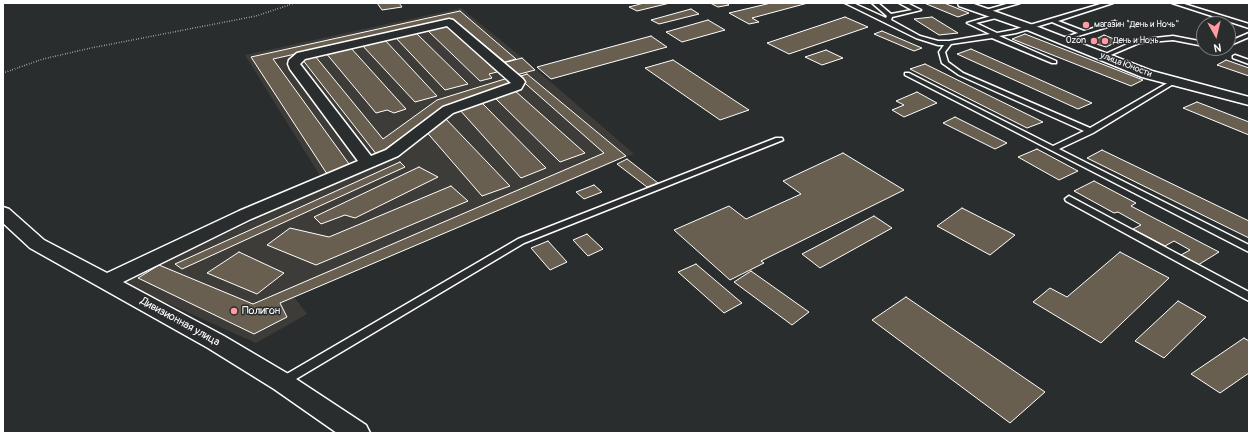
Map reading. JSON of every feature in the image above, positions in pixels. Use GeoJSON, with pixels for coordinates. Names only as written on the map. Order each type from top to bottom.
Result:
{"type":"FeatureCollection","features":[{"type":"Feature","properties":{"kind":"street","name":"улица Юности"},"geometry":{"type":"LineString","coordinates":[[963,3],[1029,27],[1147,74],[1172,82],[1249,101]]}},
{"type":"Feature","properties":{"kind":"street"},"geometry":{"type":"LineString","coordinates":[[106,282],[245,215],[392,153],[448,110],[516,86],[518,82],[449,22],[301,56],[295,60],[294,64],[297,69],[368,163]]}},
{"type":"Feature","properties":{"kind":"street","name":"Дивизионная улица"},"geometry":{"type":"LineString","coordinates":[[3,213],[37,244],[216,342],[282,382],[357,433]]}},
{"type":"Feature","properties":{"kind":"lane"},"geometry":{"type":"LineString","coordinates":[[848,3],[889,18],[918,10],[902,3]]}},
{"type":"Feature","properties":{"kind":"lane"},"geometry":{"type":"LineString","coordinates":[[858,7],[874,3],[889,18],[918,37],[938,43],[949,43],[995,35],[1054,21],[1110,3]]}},
{"type":"Feature","properties":{"kind":"lane"},"geometry":{"type":"LineString","coordinates":[[985,12],[1017,3]]}},
{"type":"Feature","properties":{"kind":"lane"},"geometry":{"type":"LineString","coordinates":[[1175,3],[1249,26]]}},
{"type":"Feature","properties":{"kind":"lane"},"geometry":{"type":"LineString","coordinates":[[998,16],[970,23],[1054,62]]}},
{"type":"Feature","properties":{"kind":"lane"},"geometry":{"type":"LineString","coordinates":[[1054,21],[1084,33]]}},
{"type":"Feature","properties":{"kind":"lane"},"geometry":{"type":"LineString","coordinates":[[1060,40],[1115,23]]}},
{"type":"Feature","properties":{"kind":"lane"},"geometry":{"type":"LineString","coordinates":[[1236,41],[1249,35]]}},
{"type":"Feature","properties":{"kind":"lane"},"geometry":{"type":"LineString","coordinates":[[1104,56],[1138,41],[1173,38],[1196,42]]}},
{"type":"Feature","properties":{"kind":"lane"},"geometry":{"type":"LineString","coordinates":[[949,43],[942,52],[945,63],[961,74],[1090,131]]}},
{"type":"Feature","properties":{"kind":"lane"},"geometry":{"type":"LineString","coordinates":[[1235,57],[1249,62]]}},
{"type":"Feature","properties":{"kind":"lane"},"geometry":{"type":"LineString","coordinates":[[908,74],[1249,249]]}},
{"type":"Feature","properties":{"kind":"lane"},"geometry":{"type":"LineString","coordinates":[[1054,148],[1090,131],[1172,82]]}},
{"type":"Feature","properties":{"kind":"lane"},"geometry":{"type":"LineString","coordinates":[[282,382],[521,240],[778,140]]}},
{"type":"Feature","properties":{"kind":"lane"},"geometry":{"type":"LineString","coordinates":[[1069,199],[1249,297]]}},
{"type":"Feature","properties":{"kind":"path"},"geometry":{"type":"LineString","coordinates":[[3,73],[43,59],[91,48],[256,16],[295,3]]}},
{"type":"Feature","properties":{"kind":"shaded area"},"geometry":{"type":"Polygon","coordinates":[[[461,8],[531,65],[634,154],[294,297],[307,314],[256,343],[120,282],[327,187],[245,55],[461,8]]]}},
{"type":"Feature","properties":{"kind":"building"},"geometry":{"type":"Polygon","coordinates":[[[377,3],[399,3],[402,7],[382,10],[377,3]]]}},
{"type":"Feature","properties":{"kind":"building"},"geometry":{"type":"Polygon","coordinates":[[[644,3],[670,3],[637,11],[629,7],[644,3]]]}},
{"type":"Feature","properties":{"kind":"building"},"geometry":{"type":"Polygon","coordinates":[[[710,3],[726,3],[729,5],[718,7],[710,3]]]}},
{"type":"Feature","properties":{"kind":"building"},"geometry":{"type":"Polygon","coordinates":[[[771,3],[808,3],[752,18],[759,22],[749,24],[729,13],[771,3]]]}},
{"type":"Feature","properties":{"kind":"building"},"geometry":{"type":"Polygon","coordinates":[[[924,3],[944,3],[969,13],[958,17],[924,3]]]}},
{"type":"Feature","properties":{"kind":"building"},"geometry":{"type":"Polygon","coordinates":[[[691,9],[699,14],[659,24],[651,20],[691,9]]]}},
{"type":"Feature","properties":{"kind":"building"},"geometry":{"type":"Polygon","coordinates":[[[460,11],[516,59],[505,62],[453,19],[273,59],[352,168],[329,177],[251,57],[460,11]]]}},
{"type":"Feature","properties":{"kind":"building"},"geometry":{"type":"Polygon","coordinates":[[[845,17],[868,27],[789,54],[767,43],[845,17]]]}},
{"type":"Feature","properties":{"kind":"building"},"geometry":{"type":"Polygon","coordinates":[[[932,17],[958,33],[939,35],[914,19],[932,17]]]}},
{"type":"Feature","properties":{"kind":"building"},"geometry":{"type":"Polygon","coordinates":[[[708,20],[725,30],[682,42],[666,32],[708,20]]]}},
{"type":"Feature","properties":{"kind":"building"},"geometry":{"type":"Polygon","coordinates":[[[446,24],[497,72],[489,74],[492,78],[480,81],[426,29],[446,24]]]}},
{"type":"Feature","properties":{"kind":"building"},"geometry":{"type":"Polygon","coordinates":[[[414,31],[468,84],[445,90],[394,36],[414,31]]]}},
{"type":"Feature","properties":{"kind":"building"},"geometry":{"type":"Polygon","coordinates":[[[882,31],[922,48],[914,51],[874,34],[882,31]]]}},
{"type":"Feature","properties":{"kind":"building"},"geometry":{"type":"Polygon","coordinates":[[[1025,34],[1143,80],[1131,86],[1012,39],[1025,34]]]}},
{"type":"Feature","properties":{"kind":"building","name":"День и Ночь"},"geometry":{"type":"Polygon","coordinates":[[[1104,35],[1119,41],[1106,47],[1090,42],[1104,35]]]}},
{"type":"Feature","properties":{"kind":"building"},"geometry":{"type":"Polygon","coordinates":[[[651,36],[667,47],[551,79],[537,67],[651,36]]]}},
{"type":"Feature","properties":{"kind":"building"},"geometry":{"type":"Polygon","coordinates":[[[384,39],[437,96],[415,102],[361,44],[384,39]]]}},
{"type":"Feature","properties":{"kind":"building"},"geometry":{"type":"Polygon","coordinates":[[[350,47],[406,109],[394,113],[387,110],[376,113],[325,52],[350,47]]]}},
{"type":"Feature","properties":{"kind":"building"},"geometry":{"type":"Polygon","coordinates":[[[971,49],[1092,103],[1078,109],[957,54],[971,49]]]}},
{"type":"Feature","properties":{"kind":"building"},"geometry":{"type":"Polygon","coordinates":[[[826,50],[843,58],[822,65],[805,57],[826,50]]]}},
{"type":"Feature","properties":{"kind":"building"},"geometry":{"type":"Polygon","coordinates":[[[315,56],[383,139],[437,100],[508,78],[514,83],[445,106],[377,155],[302,59],[315,56]]]}},
{"type":"Feature","properties":{"kind":"building"},"geometry":{"type":"Polygon","coordinates":[[[522,58],[535,70],[516,75],[503,63],[522,58]]]}},
{"type":"Feature","properties":{"kind":"building"},"geometry":{"type":"Polygon","coordinates":[[[673,60],[749,110],[720,120],[645,68],[673,60]]]}},
{"type":"Feature","properties":{"kind":"building"},"geometry":{"type":"Polygon","coordinates":[[[1226,60],[1249,68],[1249,76],[1217,65],[1226,60]]]}},
{"type":"Feature","properties":{"kind":"building"},"geometry":{"type":"Polygon","coordinates":[[[925,64],[1043,122],[1027,128],[910,69],[925,64]]]}},
{"type":"Feature","properties":{"kind":"building"},"geometry":{"type":"Polygon","coordinates":[[[527,74],[626,156],[280,303],[287,317],[254,334],[138,278],[159,265],[253,304],[604,153],[518,77],[527,74]]]}},
{"type":"Feature","properties":{"kind":"building"},"geometry":{"type":"Polygon","coordinates":[[[514,90],[585,153],[560,162],[493,96],[514,90]]]}},
{"type":"Feature","properties":{"kind":"building"},"geometry":{"type":"Polygon","coordinates":[[[917,92],[937,103],[904,117],[892,110],[904,105],[896,101],[917,92]]]}},
{"type":"Feature","properties":{"kind":"building"},"geometry":{"type":"Polygon","coordinates":[[[481,102],[546,168],[521,178],[458,108],[481,102]]]}},
{"type":"Feature","properties":{"kind":"building"},"geometry":{"type":"Polygon","coordinates":[[[1197,102],[1249,122],[1249,135],[1183,108],[1197,102]]]}},
{"type":"Feature","properties":{"kind":"building"},"geometry":{"type":"Polygon","coordinates":[[[444,117],[510,186],[482,196],[424,129],[444,117]]]}},
{"type":"Feature","properties":{"kind":"building"},"geometry":{"type":"Polygon","coordinates":[[[955,117],[1007,143],[995,149],[943,123],[955,117]]]}},
{"type":"Feature","properties":{"kind":"building"},"geometry":{"type":"Polygon","coordinates":[[[1037,149],[1078,171],[1059,180],[1018,157],[1037,149]]]}},
{"type":"Feature","properties":{"kind":"building"},"geometry":{"type":"Polygon","coordinates":[[[1102,150],[1249,221],[1249,238],[1087,158],[1102,150]]]}},
{"type":"Feature","properties":{"kind":"building"},"geometry":{"type":"Polygon","coordinates":[[[843,153],[904,190],[761,261],[764,263],[730,280],[674,230],[729,206],[746,219],[801,194],[783,181],[843,153]]]}},
{"type":"Feature","properties":{"kind":"building"},"geometry":{"type":"Polygon","coordinates":[[[627,159],[658,183],[647,187],[617,164],[627,159]]]}},
{"type":"Feature","properties":{"kind":"building"},"geometry":{"type":"Polygon","coordinates":[[[400,162],[405,167],[182,269],[175,264],[400,162]]]}},
{"type":"Feature","properties":{"kind":"building"},"geometry":{"type":"Polygon","coordinates":[[[419,167],[438,177],[355,218],[345,215],[321,224],[314,217],[419,167]]]}},
{"type":"Feature","properties":{"kind":"building"},"geometry":{"type":"Polygon","coordinates":[[[1094,181],[1136,203],[1131,206],[1219,252],[1198,265],[1181,255],[1190,250],[1174,241],[1165,246],[1133,229],[1141,225],[1118,212],[1114,213],[1074,191],[1094,181]]]}},
{"type":"Feature","properties":{"kind":"building"},"geometry":{"type":"Polygon","coordinates":[[[594,185],[602,192],[584,199],[576,192],[594,185]]]}},
{"type":"Feature","properties":{"kind":"building"},"geometry":{"type":"Polygon","coordinates":[[[451,186],[468,201],[316,265],[267,245],[290,228],[329,237],[451,186]]]}},
{"type":"Feature","properties":{"kind":"building"},"geometry":{"type":"Polygon","coordinates":[[[962,208],[1015,235],[990,255],[937,226],[962,208]]]}},
{"type":"Feature","properties":{"kind":"building"},"geometry":{"type":"Polygon","coordinates":[[[874,216],[892,228],[820,268],[802,254],[874,216]]]}},
{"type":"Feature","properties":{"kind":"building"},"geometry":{"type":"Polygon","coordinates":[[[587,234],[603,249],[588,256],[573,240],[587,234]]]}},
{"type":"Feature","properties":{"kind":"building"},"geometry":{"type":"Polygon","coordinates":[[[548,241],[567,262],[550,270],[531,248],[548,241]]]}},
{"type":"Feature","properties":{"kind":"building"},"geometry":{"type":"Polygon","coordinates":[[[239,252],[284,273],[257,294],[207,273],[239,252]]]}},
{"type":"Feature","properties":{"kind":"building"},"geometry":{"type":"Polygon","coordinates":[[[1120,252],[1169,278],[1101,343],[1033,302],[1050,288],[1067,297],[1120,252]]]}},
{"type":"Feature","properties":{"kind":"building"},"geometry":{"type":"Polygon","coordinates":[[[696,264],[742,303],[724,313],[678,272],[696,264]]]}},
{"type":"Feature","properties":{"kind":"building"},"geometry":{"type":"Polygon","coordinates":[[[751,271],[809,312],[792,325],[734,282],[751,271]]]}},
{"type":"Feature","properties":{"kind":"building"},"geometry":{"type":"Polygon","coordinates":[[[906,297],[1045,392],[1010,423],[872,320],[906,297]]]}},
{"type":"Feature","properties":{"kind":"building"},"geometry":{"type":"Polygon","coordinates":[[[1178,301],[1206,317],[1164,358],[1135,341],[1178,301]]]}},
{"type":"Feature","properties":{"kind":"building"},"geometry":{"type":"Polygon","coordinates":[[[1244,338],[1249,341],[1249,373],[1220,393],[1191,374],[1244,338]]]}},
{"type":"Feature","properties":{"kind":"place","name":"магазин \"День и Ночь\""},"geometry":{"type":"Point","coordinates":[1086,25]}},
{"type":"Feature","properties":{"kind":"place","name":"Ozon"},"geometry":{"type":"Point","coordinates":[1094,41]}},
{"type":"Feature","properties":{"kind":"place","name":"День и Ночь"},"geometry":{"type":"Point","coordinates":[1105,41]}},
{"type":"Feature","properties":{"kind":"place","name":"Полигон"},"geometry":{"type":"Point","coordinates":[234,311]}}]}
